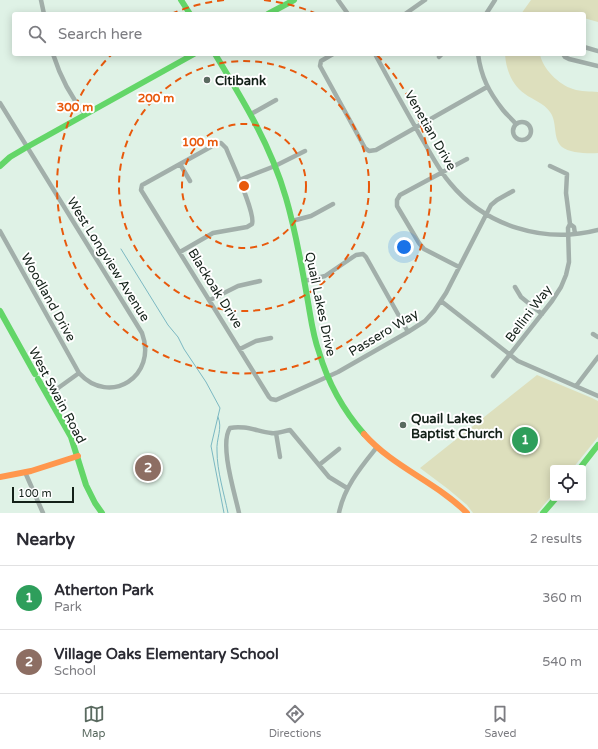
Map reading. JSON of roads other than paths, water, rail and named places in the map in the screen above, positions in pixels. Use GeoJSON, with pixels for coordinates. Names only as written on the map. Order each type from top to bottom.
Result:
{"type":"FeatureCollection","features":[{"type":"Feature","properties":{"kind":"main road"},"geometry":{"type":"LineString","coordinates":[[181,0],[189,12]]}},
{"type":"Feature","properties":{"kind":"main road"},"geometry":{"type":"LineString","coordinates":[[272,12],[294,0]]}},
{"type":"Feature","properties":{"kind":"main road"},"geometry":{"type":"LineString","coordinates":[[0,166],[10,157],[27,146],[190,56]]}},
{"type":"Feature","properties":{"kind":"main road","name":"Quail Lakes Drive"},"geometry":{"type":"LineString","coordinates":[[216,56],[251,114],[275,166],[292,221],[317,347],[335,395],[348,416],[365,436],[377,447],[395,462],[448,495],[467,513]]}},
{"type":"Feature","properties":{"kind":"main road"},"geometry":{"type":"LineString","coordinates":[[0,161],[10,157]]}},
{"type":"Feature","properties":{"kind":"main road","name":"West Swain Road"},"geometry":{"type":"LineString","coordinates":[[0,311],[71,437],[86,485],[102,513]]}},
{"type":"Feature","properties":{"kind":"main road"},"geometry":{"type":"LineString","coordinates":[[582,465],[598,445]]}},
{"type":"Feature","properties":{"kind":"main road"},"geometry":{"type":"LineString","coordinates":[[0,477],[25,472],[78,456]]}},
{"type":"Feature","properties":{"kind":"main road"},"geometry":{"type":"LineString","coordinates":[[543,513],[553,501]]}},
{"type":"Feature","properties":{"kind":"street"},"geometry":{"type":"LineString","coordinates":[[42,0],[44,12]]}},
{"type":"Feature","properties":{"kind":"street"},"geometry":{"type":"LineString","coordinates":[[338,0],[347,12]]}},
{"type":"Feature","properties":{"kind":"street"},"geometry":{"type":"LineString","coordinates":[[408,12],[425,0]]}},
{"type":"Feature","properties":{"kind":"street"},"geometry":{"type":"LineString","coordinates":[[487,12],[494,0]]}},
{"type":"Feature","properties":{"kind":"street"},"geometry":{"type":"LineString","coordinates":[[586,48],[598,51]]}},
{"type":"Feature","properties":{"kind":"street"},"geometry":{"type":"LineString","coordinates":[[54,56],[66,86],[85,114]]}},
{"type":"Feature","properties":{"kind":"street"},"geometry":{"type":"LineString","coordinates":[[330,56],[321,61],[320,66],[367,150],[371,151],[376,150],[488,86]]}},
{"type":"Feature","properties":{"kind":"street","name":"Venetian Drive"},"geometry":{"type":"LineString","coordinates":[[376,56],[442,173],[458,192],[472,205],[486,215],[506,225],[530,232],[568,235],[598,230]]}},
{"type":"Feature","properties":{"kind":"street"},"geometry":{"type":"LineString","coordinates":[[478,56],[484,79],[498,102],[516,124]]}},
{"type":"Feature","properties":{"kind":"street"},"geometry":{"type":"LineString","coordinates":[[564,56],[569,59],[598,66]]}},
{"type":"Feature","properties":{"kind":"street"},"geometry":{"type":"LineString","coordinates":[[251,114],[276,100]]}},
{"type":"Feature","properties":{"kind":"street","name":"West Longview Avenue"},"geometry":{"type":"LineString","coordinates":[[0,103],[142,333],[145,342],[146,352],[142,366],[135,377],[126,384],[105,388],[84,379],[80,373]]}},
{"type":"Feature","properties":{"kind":"street"},"geometry":{"type":"LineString","coordinates":[[524,122],[529,125],[531,131],[529,137],[524,140],[516,137],[513,129],[516,124],[524,122]]}},
{"type":"Feature","properties":{"kind":"street"},"geometry":{"type":"LineString","coordinates":[[180,252],[213,233],[248,227],[252,224],[253,218],[226,148],[222,143],[216,144],[180,164],[190,181]]}},
{"type":"Feature","properties":{"kind":"street"},"geometry":{"type":"LineString","coordinates":[[239,180],[275,166],[305,151]]}},
{"type":"Feature","properties":{"kind":"street"},"geometry":{"type":"LineString","coordinates":[[459,268],[429,252],[422,246],[396,203],[400,195],[467,159]]}},
{"type":"Feature","properties":{"kind":"street","name":"Blackoak Drive"},"geometry":{"type":"LineString","coordinates":[[180,164],[144,184],[142,188],[143,193],[272,400]]}},
{"type":"Feature","properties":{"kind":"street"},"geometry":{"type":"LineString","coordinates":[[550,166],[567,174],[566,193],[570,224],[568,228],[568,235]]}},
{"type":"Feature","properties":{"kind":"street","name":"Passero Way"},"geometry":{"type":"LineString","coordinates":[[272,400],[276,400],[327,377],[408,332],[425,320],[441,301],[494,202],[513,191]]}},
{"type":"Feature","properties":{"kind":"street"},"geometry":{"type":"LineString","coordinates":[[292,221],[311,216],[333,204]]}},
{"type":"Feature","properties":{"kind":"street"},"geometry":{"type":"LineString","coordinates":[[570,224],[574,227],[575,234]]}},
{"type":"Feature","properties":{"kind":"street","name":"Woodland Drive"},"geometry":{"type":"LineString","coordinates":[[0,231],[80,373]]}},
{"type":"Feature","properties":{"kind":"street","name":"Bellini Way"},"geometry":{"type":"LineString","coordinates":[[494,376],[557,294],[566,274],[569,257],[568,235]]}},
{"type":"Feature","properties":{"kind":"street"},"geometry":{"type":"LineString","coordinates":[[304,281],[325,276],[356,255],[363,254],[408,332]]}},
{"type":"Feature","properties":{"kind":"street"},"geometry":{"type":"LineString","coordinates":[[210,300],[238,286],[260,281]]}},
{"type":"Feature","properties":{"kind":"street"},"geometry":{"type":"LineString","coordinates":[[515,287],[521,297],[542,314]]}},
{"type":"Feature","properties":{"kind":"street"},"geometry":{"type":"LineString","coordinates":[[441,301],[510,355],[530,367],[598,396]]}},
{"type":"Feature","properties":{"kind":"street"},"geometry":{"type":"LineString","coordinates":[[593,334],[598,337]]}},
{"type":"Feature","properties":{"kind":"street"},"geometry":{"type":"LineString","coordinates":[[240,349],[256,341],[272,338]]}},
{"type":"Feature","properties":{"kind":"street"},"geometry":{"type":"LineString","coordinates":[[576,386],[598,357]]}},
{"type":"Feature","properties":{"kind":"street"},"geometry":{"type":"LineString","coordinates":[[43,387],[48,391],[54,391],[80,373]]}},
{"type":"Feature","properties":{"kind":"street"},"geometry":{"type":"LineString","coordinates":[[238,513],[226,453],[227,432],[230,428],[235,427],[276,433],[290,430],[330,477],[347,488]]}},
{"type":"Feature","properties":{"kind":"street"},"geometry":{"type":"LineString","coordinates":[[276,433],[280,457]]}},
{"type":"Feature","properties":{"kind":"street"},"geometry":{"type":"LineString","coordinates":[[339,513],[347,488],[358,470],[377,447]]}},
{"type":"Feature","properties":{"kind":"street"},"geometry":{"type":"LineString","coordinates":[[319,465],[339,449]]}},
{"type":"Feature","properties":{"kind":"street"},"geometry":{"type":"LineString","coordinates":[[25,472],[43,513]]}},
{"type":"Feature","properties":{"kind":"waterway"},"geometry":{"type":"LineString","coordinates":[[121,249],[168,325],[178,337],[220,408],[211,446],[224,513]]}},
{"type":"Feature","properties":{"kind":"waterway"},"geometry":{"type":"LineString","coordinates":[[218,417],[220,429],[217,459],[228,513]]}},
{"type":"Feature","properties":{"kind":"place","name":"Citibank"},"geometry":{"type":"Point","coordinates":[207,80]}},
{"type":"Feature","properties":{"kind":"place","name":"Quail Lakes Baptist Church"},"geometry":{"type":"Point","coordinates":[403,425]}},
{"type":"Feature","properties":{"kind":"place","name":"Atherton Park"},"geometry":{"type":"Point","coordinates":[525,440]}},
{"type":"Feature","properties":{"kind":"place","name":"Village Oaks Elementary School"},"geometry":{"type":"Point","coordinates":[148,468]}}]}
